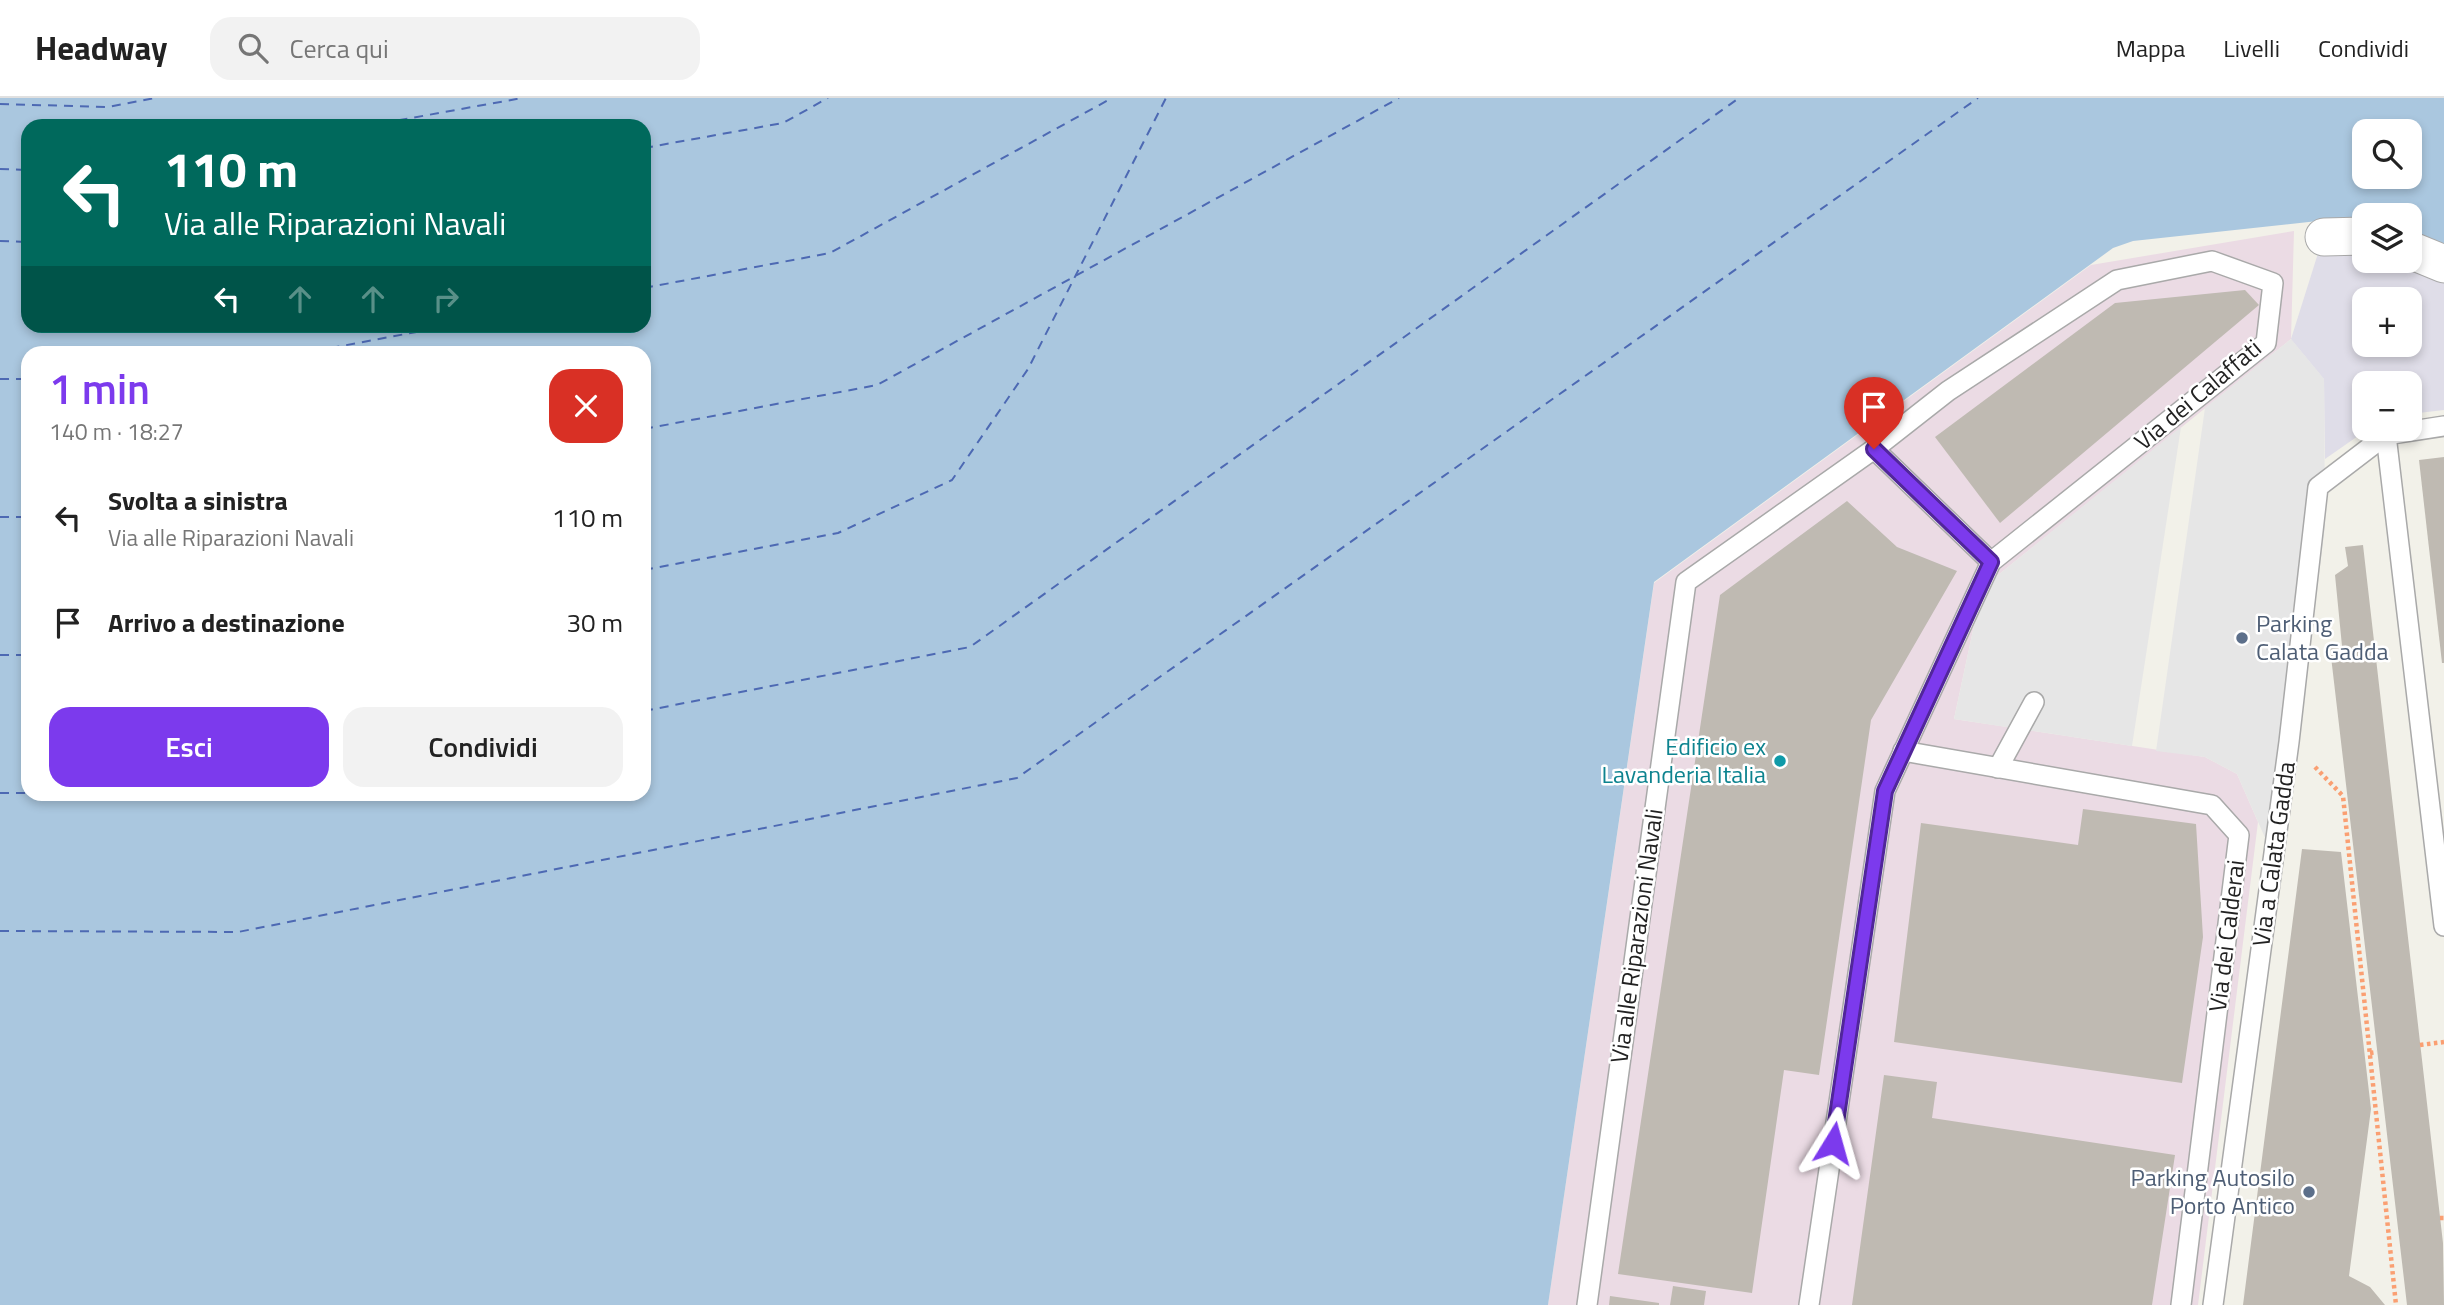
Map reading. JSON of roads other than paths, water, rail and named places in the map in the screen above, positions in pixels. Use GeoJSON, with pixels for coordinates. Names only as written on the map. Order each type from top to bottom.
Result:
{"type":"FeatureCollection","features":[{"type":"Feature","properties":{"kind":"street"},"geometry":{"type":"LineString","coordinates":[[2323,237],[2352,236]]}},
{"type":"Feature","properties":{"kind":"street"},"geometry":{"type":"LineString","coordinates":[[2422,255],[2444,264]]}},
{"type":"Feature","properties":{"kind":"lane","name":"Via dei Calaffati"},"geometry":{"type":"LineString","coordinates":[[1874,449],[1948,391],[2117,280],[2212,261],[2273,283],[2266,343],[1991,562]]}},
{"type":"Feature","properties":{"kind":"lane"},"geometry":{"type":"LineString","coordinates":[[2422,429],[2444,426]]}},
{"type":"Feature","properties":{"kind":"lane","name":"Via a Calata Gadda"},"geometry":{"type":"LineString","coordinates":[[2213,1305],[2290,742],[2318,487],[2378,441]]}},
{"type":"Feature","properties":{"kind":"lane"},"geometry":{"type":"LineString","coordinates":[[2387,441],[2444,926]]}},
{"type":"Feature","properties":{"kind":"lane"},"geometry":{"type":"LineString","coordinates":[[1808,1305],[1885,791],[1991,562],[1874,449]]}},
{"type":"Feature","properties":{"kind":"lane","name":"Via alle Riparazioni Navali"},"geometry":{"type":"LineString","coordinates":[[1587,1305],[1686,582],[1874,449]]}},
{"type":"Feature","properties":{"kind":"lane"},"geometry":{"type":"LineString","coordinates":[[1998,768],[2034,702]]}},
{"type":"Feature","properties":{"kind":"lane","name":"Via dei Calderai"},"geometry":{"type":"LineString","coordinates":[[1903,751],[2212,805],[2239,835],[2181,1305]]}},
{"type":"Feature","properties":{"kind":"water"},"geometry":{"type":"Polygon","coordinates":[[[0,98],[2444,98],[2444,246],[2422,237],[2422,203],[2352,203],[2352,219],[2133,241],[2113,248],[1654,582],[1548,1305],[0,1305],[0,98]]]}},
{"type":"Feature","properties":{"kind":"place","name":"Parking Calata Gadda"},"geometry":{"type":"Point","coordinates":[2242,638]}},
{"type":"Feature","properties":{"kind":"place","name":"Edificio ex Lavanderia Italia"},"geometry":{"type":"Point","coordinates":[1780,761]}},
{"type":"Feature","properties":{"kind":"place","name":"Parking Autosilo Porto Antico"},"geometry":{"type":"Point","coordinates":[2309,1192]}}]}
